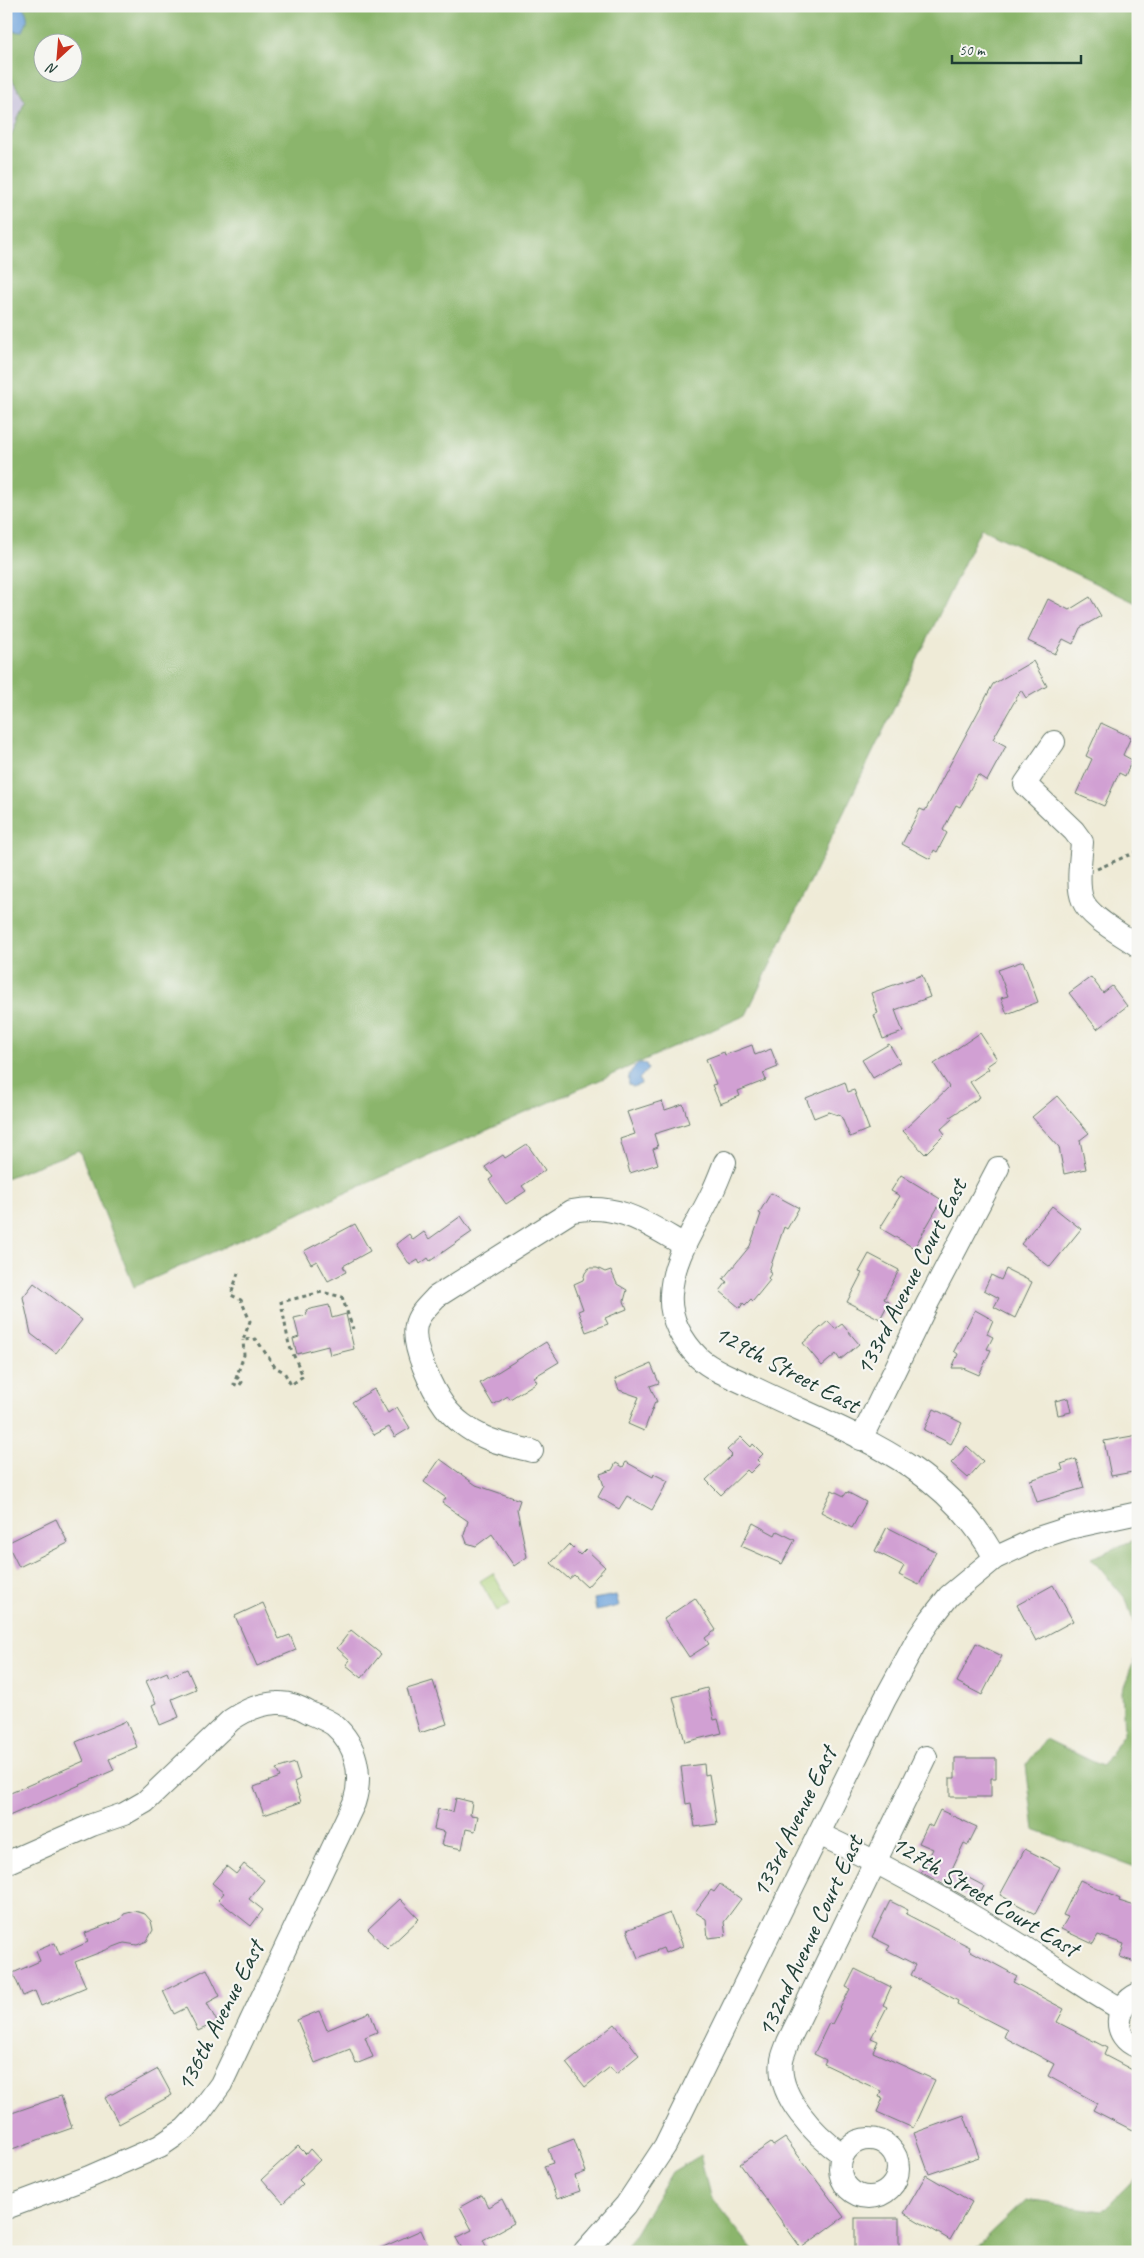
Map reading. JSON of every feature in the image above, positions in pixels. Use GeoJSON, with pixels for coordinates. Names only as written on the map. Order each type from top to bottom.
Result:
{"type":"FeatureCollection","features":[{"type":"Feature","properties":{"kind":"street"},"geometry":{"type":"LineString","coordinates":[[1054,742],[1025,784],[1074,831],[1082,842],[1080,876],[1082,901],[1091,913],[1133,942]]}},
{"type":"Feature","properties":{"kind":"street","name":"129th Street East"},"geometry":{"type":"LineString","coordinates":[[725,1162],[713,1193],[684,1244],[672,1280],[671,1310],[681,1336],[698,1357],[706,1363],[861,1439],[910,1467],[951,1499],[969,1518],[995,1558]]}},
{"type":"Feature","properties":{"kind":"street","name":"133rd Avenue Court East"},"geometry":{"type":"LineString","coordinates":[[861,1439],[927,1304],[998,1168]]}},
{"type":"Feature","properties":{"kind":"street"},"geometry":{"type":"LineString","coordinates":[[532,1451],[485,1438],[468,1428],[446,1408],[434,1388],[416,1346],[416,1324],[425,1309],[436,1297],[572,1211],[590,1208],[610,1209],[634,1216],[684,1244]]}},
{"type":"Feature","properties":{"kind":"street","name":"133rd Avenue East"},"geometry":{"type":"LineString","coordinates":[[584,2252],[626,2205],[665,2146],[885,1698],[918,1638],[949,1596],[995,1558],[1038,1538],[1069,1528],[1138,1513]]}},
{"type":"Feature","properties":{"kind":"street","name":"136th Avenue East"},"geometry":{"type":"LineString","coordinates":[[6,1863],[92,1825],[124,1814],[145,1802],[171,1779],[208,1740],[246,1709],[264,1704],[289,1703],[332,1724],[348,1743],[358,1766],[358,1792],[354,1803],[221,2084],[210,2101],[184,2128],[160,2146],[89,2177],[6,2208]]}},
{"type":"Feature","properties":{"kind":"street","name":"132nd Avenue Court East"},"geometry":{"type":"LineString","coordinates":[[843,2155],[823,2141],[793,2103],[784,2087],[782,2060],[788,2042],[926,1757]]}},
{"type":"Feature","properties":{"kind":"street","name":"127th Street Court East"},"geometry":{"type":"LineString","coordinates":[[819,1834],[875,1861],[1008,1937],[1079,1985],[1120,2009]]}},
{"type":"Feature","properties":{"kind":"street"},"geometry":{"type":"LineString","coordinates":[[1138,1994],[1129,1998],[1120,2009],[1118,2020],[1119,2029],[1128,2042],[1138,2047]]}},
{"type":"Feature","properties":{"kind":"path"},"geometry":{"type":"LineString","coordinates":[[1080,876],[1110,865],[1138,851]]}},
{"type":"Feature","properties":{"kind":"path"},"geometry":{"type":"LineString","coordinates":[[236,1376],[244,1356],[243,1340],[250,1321],[241,1300],[231,1294],[238,1273]]}},
{"type":"Feature","properties":{"kind":"path"},"geometry":{"type":"LineString","coordinates":[[243,1340],[256,1339],[275,1367],[284,1372],[291,1385],[303,1376],[289,1345],[281,1302],[322,1292],[342,1297],[353,1329]]}},
{"type":"Feature","properties":{"kind":"shaded area"},"geometry":{"type":"Polygon","coordinates":[[[6,69],[25,101],[6,149],[6,69]]]}},
{"type":"Feature","properties":{"kind":"green space"},"geometry":{"type":"Polygon","coordinates":[[[10,6],[1138,6],[1138,604],[981,528],[746,1015],[134,1287],[79,1150],[6,1178],[6,149],[25,101],[6,69],[6,12],[10,6]]]}},
{"type":"Feature","properties":{"kind":"green space"},"geometry":{"type":"Polygon","coordinates":[[[1136,1539],[1138,1540],[1138,1637],[1126,1599],[1091,1558],[1136,1539]]]}},
{"type":"Feature","properties":{"kind":"green space"},"geometry":{"type":"Polygon","coordinates":[[[493,1573],[510,1604],[497,1611],[480,1581],[493,1573]]]}},
{"type":"Feature","properties":{"kind":"green space"},"geometry":{"type":"Polygon","coordinates":[[[1138,1651],[1138,1868],[1034,1830],[1026,1765],[1046,1739],[1102,1766],[1124,1734],[1122,1691],[1138,1651]]]}},
{"type":"Feature","properties":{"kind":"green space"},"geometry":{"type":"Polygon","coordinates":[[[700,2155],[710,2196],[755,2252],[624,2252],[672,2172],[700,2155]]]}},
{"type":"Feature","properties":{"kind":"green space"},"geometry":{"type":"Polygon","coordinates":[[[1138,2175],[1138,2252],[971,2252],[1026,2200],[1102,2211],[1138,2175]]]}},
{"type":"Feature","properties":{"kind":"water"},"geometry":{"type":"Polygon","coordinates":[[[6,6],[23,6],[27,20],[26,26],[21,32],[6,30],[6,6]]]}},
{"type":"Feature","properties":{"kind":"water"},"geometry":{"type":"Polygon","coordinates":[[[641,1063],[646,1064],[648,1069],[639,1079],[641,1084],[633,1087],[629,1084],[630,1074],[641,1063]]]}},
{"type":"Feature","properties":{"kind":"water"},"geometry":{"type":"Polygon","coordinates":[[[616,1595],[619,1606],[596,1611],[594,1599],[616,1595]]]}},
{"type":"Feature","properties":{"kind":"building"},"geometry":{"type":"Polygon","coordinates":[[[1090,597],[1101,616],[1080,628],[1073,644],[1063,639],[1055,654],[1028,641],[1048,599],[1069,610],[1090,597]]]}},
{"type":"Feature","properties":{"kind":"building"},"geometry":{"type":"Polygon","coordinates":[[[1033,661],[1047,686],[1026,698],[1021,690],[993,739],[1006,746],[987,781],[978,775],[960,807],[956,805],[943,830],[947,833],[937,852],[934,850],[930,859],[902,844],[920,809],[925,811],[993,684],[1033,661]]]}},
{"type":"Feature","properties":{"kind":"building"},"geometry":{"type":"Polygon","coordinates":[[[1101,723],[1131,737],[1123,755],[1132,760],[1125,776],[1119,773],[1104,806],[1076,794],[1092,759],[1086,756],[1101,723]]]}},
{"type":"Feature","properties":{"kind":"building"},"geometry":{"type":"Polygon","coordinates":[[[1023,961],[1038,1002],[1007,1014],[1001,998],[1008,996],[998,970],[1023,961]]]}},
{"type":"Feature","properties":{"kind":"building"},"geometry":{"type":"Polygon","coordinates":[[[922,975],[930,997],[895,1010],[903,1032],[883,1039],[874,1015],[878,1013],[871,993],[922,975]]]}},
{"type":"Feature","properties":{"kind":"building"},"geometry":{"type":"Polygon","coordinates":[[[1091,977],[1103,993],[1112,986],[1127,1006],[1097,1029],[1069,993],[1091,977]]]}},
{"type":"Feature","properties":{"kind":"building"},"geometry":{"type":"Polygon","coordinates":[[[980,1033],[997,1059],[987,1066],[989,1069],[970,1082],[980,1097],[950,1117],[952,1119],[941,1129],[945,1134],[925,1154],[903,1131],[949,1087],[934,1064],[980,1033]]]}},
{"type":"Feature","properties":{"kind":"building"},"geometry":{"type":"Polygon","coordinates":[[[889,1044],[900,1062],[873,1078],[862,1060],[889,1044]]]}},
{"type":"Feature","properties":{"kind":"building"},"geometry":{"type":"Polygon","coordinates":[[[752,1045],[755,1055],[771,1049],[778,1067],[763,1073],[766,1080],[738,1091],[740,1096],[720,1104],[712,1085],[716,1084],[706,1059],[724,1052],[725,1055],[752,1045]]]}},
{"type":"Feature","properties":{"kind":"building"},"geometry":{"type":"Polygon","coordinates":[[[845,1082],[848,1092],[854,1090],[869,1129],[850,1137],[841,1116],[829,1112],[814,1118],[806,1098],[845,1082]]]}},
{"type":"Feature","properties":{"kind":"building"},"geometry":{"type":"Polygon","coordinates":[[[1057,1096],[1089,1133],[1080,1140],[1086,1169],[1064,1174],[1059,1147],[1032,1117],[1057,1096]]]}},
{"type":"Feature","properties":{"kind":"building"},"geometry":{"type":"Polygon","coordinates":[[[662,1101],[665,1110],[683,1104],[689,1123],[654,1134],[658,1147],[653,1149],[658,1164],[630,1173],[620,1139],[635,1134],[627,1112],[662,1101]]]}},
{"type":"Feature","properties":{"kind":"building"},"geometry":{"type":"Polygon","coordinates":[[[527,1144],[545,1170],[522,1186],[526,1191],[506,1204],[489,1180],[493,1177],[485,1167],[503,1155],[505,1158],[527,1144]]]}},
{"type":"Feature","properties":{"kind":"building"},"geometry":{"type":"Polygon","coordinates":[[[901,1175],[942,1200],[914,1248],[880,1228],[900,1196],[891,1191],[901,1175]]]}},
{"type":"Feature","properties":{"kind":"building"},"geometry":{"type":"Polygon","coordinates":[[[771,1193],[799,1208],[787,1229],[784,1227],[769,1271],[771,1274],[768,1278],[770,1280],[753,1301],[751,1299],[745,1305],[743,1303],[740,1308],[720,1291],[727,1282],[723,1279],[750,1246],[761,1214],[759,1213],[771,1193]]]}},
{"type":"Feature","properties":{"kind":"building"},"geometry":{"type":"Polygon","coordinates":[[[1052,1206],[1081,1229],[1050,1267],[1021,1244],[1052,1206]]]}},
{"type":"Feature","properties":{"kind":"building"},"geometry":{"type":"Polygon","coordinates":[[[461,1216],[472,1232],[430,1261],[428,1258],[420,1264],[418,1260],[410,1265],[396,1244],[409,1234],[413,1240],[424,1232],[429,1239],[461,1216]]]}},
{"type":"Feature","properties":{"kind":"building"},"geometry":{"type":"Polygon","coordinates":[[[355,1224],[370,1251],[343,1266],[346,1272],[328,1281],[317,1261],[311,1264],[304,1251],[355,1224]]]}},
{"type":"Feature","properties":{"kind":"building"},"geometry":{"type":"Polygon","coordinates":[[[869,1254],[899,1270],[884,1299],[889,1302],[880,1319],[847,1302],[862,1273],[859,1272],[869,1254]]]}},
{"type":"Feature","properties":{"kind":"building"},"geometry":{"type":"Polygon","coordinates":[[[589,1268],[597,1268],[605,1272],[611,1270],[617,1284],[627,1290],[624,1301],[627,1309],[605,1318],[608,1324],[586,1332],[578,1311],[583,1309],[574,1284],[583,1280],[589,1268]]]}},
{"type":"Feature","properties":{"kind":"building"},"geometry":{"type":"Polygon","coordinates":[[[1006,1269],[1032,1282],[1015,1318],[994,1307],[999,1298],[984,1290],[991,1275],[1001,1280],[1006,1269]]]}},
{"type":"Feature","properties":{"kind":"building"},"geometry":{"type":"Polygon","coordinates":[[[34,1283],[82,1320],[56,1353],[31,1334],[23,1297],[34,1283]]]}},
{"type":"Feature","properties":{"kind":"building"},"geometry":{"type":"Polygon","coordinates":[[[329,1305],[332,1318],[346,1314],[354,1349],[330,1355],[328,1346],[297,1354],[293,1339],[299,1337],[294,1318],[307,1315],[306,1310],[329,1305]]]}},
{"type":"Feature","properties":{"kind":"building"},"geometry":{"type":"Polygon","coordinates":[[[975,1310],[993,1320],[987,1334],[993,1337],[987,1349],[991,1350],[979,1375],[963,1368],[952,1368],[958,1354],[954,1351],[975,1310]]]}},
{"type":"Feature","properties":{"kind":"building"},"geometry":{"type":"Polygon","coordinates":[[[828,1321],[835,1329],[842,1324],[859,1344],[840,1360],[836,1354],[822,1366],[803,1343],[828,1321]]]}},
{"type":"Feature","properties":{"kind":"building"},"geometry":{"type":"Polygon","coordinates":[[[546,1342],[559,1362],[534,1377],[537,1382],[510,1399],[508,1396],[493,1405],[480,1383],[546,1342]]]}},
{"type":"Feature","properties":{"kind":"building"},"geometry":{"type":"Polygon","coordinates":[[[651,1364],[659,1383],[650,1386],[657,1402],[655,1402],[644,1431],[628,1424],[639,1397],[619,1390],[615,1379],[651,1364]]]}},
{"type":"Feature","properties":{"kind":"building"},"geometry":{"type":"Polygon","coordinates":[[[374,1389],[388,1413],[397,1407],[410,1428],[395,1437],[389,1427],[374,1435],[352,1402],[374,1389]]]}},
{"type":"Feature","properties":{"kind":"building"},"geometry":{"type":"Polygon","coordinates":[[[1068,1398],[1071,1412],[1058,1415],[1055,1401],[1068,1398]]]}},
{"type":"Feature","properties":{"kind":"building"},"geometry":{"type":"Polygon","coordinates":[[[934,1409],[962,1423],[951,1444],[924,1430],[934,1409]]]}},
{"type":"Feature","properties":{"kind":"building"},"geometry":{"type":"Polygon","coordinates":[[[1138,1435],[1138,1471],[1111,1476],[1104,1441],[1138,1435]]]}},
{"type":"Feature","properties":{"kind":"building"},"geometry":{"type":"Polygon","coordinates":[[[741,1437],[751,1447],[753,1444],[763,1454],[757,1460],[760,1463],[750,1473],[747,1470],[721,1495],[706,1480],[732,1455],[727,1450],[741,1437]]]}},
{"type":"Feature","properties":{"kind":"building"},"geometry":{"type":"Polygon","coordinates":[[[967,1446],[983,1461],[968,1478],[951,1463],[967,1446]]]}},
{"type":"Feature","properties":{"kind":"building"},"geometry":{"type":"Polygon","coordinates":[[[440,1459],[476,1485],[520,1500],[517,1509],[527,1557],[514,1566],[492,1534],[476,1546],[467,1543],[464,1535],[468,1521],[442,1503],[446,1498],[424,1482],[440,1459]]]}},
{"type":"Feature","properties":{"kind":"building"},"geometry":{"type":"Polygon","coordinates":[[[1076,1459],[1084,1488],[1037,1502],[1030,1480],[1063,1470],[1061,1464],[1076,1459]]]}},
{"type":"Feature","properties":{"kind":"building"},"geometry":{"type":"Polygon","coordinates":[[[626,1462],[653,1477],[654,1474],[668,1481],[652,1510],[627,1496],[619,1509],[598,1497],[604,1486],[600,1474],[612,1470],[616,1463],[623,1467],[626,1462]]]}},
{"type":"Feature","properties":{"kind":"building"},"geometry":{"type":"Polygon","coordinates":[[[832,1490],[844,1496],[847,1492],[866,1502],[852,1528],[821,1512],[832,1490]]]}},
{"type":"Feature","properties":{"kind":"building"},"geometry":{"type":"Polygon","coordinates":[[[56,1519],[68,1543],[19,1567],[7,1543],[56,1519]]]}},
{"type":"Feature","properties":{"kind":"building"},"geometry":{"type":"Polygon","coordinates":[[[753,1523],[775,1535],[777,1531],[795,1540],[782,1564],[741,1546],[753,1523]]]}},
{"type":"Feature","properties":{"kind":"building"},"geometry":{"type":"Polygon","coordinates":[[[887,1527],[936,1552],[919,1585],[899,1575],[904,1566],[875,1551],[887,1527]]]}},
{"type":"Feature","properties":{"kind":"building"},"geometry":{"type":"Polygon","coordinates":[[[569,1544],[580,1555],[586,1549],[605,1567],[587,1587],[574,1575],[569,1579],[551,1563],[569,1544]]]}},
{"type":"Feature","properties":{"kind":"building"},"geometry":{"type":"Polygon","coordinates":[[[1053,1585],[1073,1621],[1036,1641],[1017,1605],[1053,1585]]]}},
{"type":"Feature","properties":{"kind":"building"},"geometry":{"type":"Polygon","coordinates":[[[695,1598],[716,1630],[705,1638],[709,1644],[689,1657],[664,1619],[695,1598]]]}},
{"type":"Feature","properties":{"kind":"building"},"geometry":{"type":"Polygon","coordinates":[[[263,1603],[279,1639],[290,1635],[296,1650],[257,1666],[235,1616],[263,1603]]]}},
{"type":"Feature","properties":{"kind":"building"},"geometry":{"type":"Polygon","coordinates":[[[351,1630],[381,1654],[362,1678],[346,1665],[350,1660],[337,1648],[351,1630]]]}},
{"type":"Feature","properties":{"kind":"building"},"geometry":{"type":"Polygon","coordinates":[[[976,1643],[1002,1656],[982,1695],[957,1682],[976,1643]]]}},
{"type":"Feature","properties":{"kind":"building"},"geometry":{"type":"Polygon","coordinates":[[[187,1669],[196,1689],[172,1699],[179,1717],[160,1725],[152,1705],[156,1703],[146,1681],[167,1672],[169,1677],[187,1669]]]}},
{"type":"Feature","properties":{"kind":"building"},"geometry":{"type":"Polygon","coordinates":[[[433,1681],[447,1724],[420,1733],[407,1689],[433,1681]]]}},
{"type":"Feature","properties":{"kind":"building"},"geometry":{"type":"Polygon","coordinates":[[[707,1688],[714,1720],[718,1719],[722,1733],[685,1742],[673,1697],[707,1688]]]}},
{"type":"Feature","properties":{"kind":"building"},"geometry":{"type":"Polygon","coordinates":[[[126,1721],[137,1747],[109,1759],[114,1770],[9,1816],[6,1808],[6,1795],[84,1761],[76,1742],[126,1721]]]}},
{"type":"Feature","properties":{"kind":"building"},"geometry":{"type":"Polygon","coordinates":[[[955,1758],[996,1758],[996,1778],[991,1778],[991,1797],[950,1797],[950,1778],[955,1778],[955,1758]]]}},
{"type":"Feature","properties":{"kind":"building"},"geometry":{"type":"Polygon","coordinates":[[[295,1763],[300,1779],[294,1782],[301,1802],[264,1815],[254,1787],[280,1777],[276,1769],[295,1763]]]}},
{"type":"Feature","properties":{"kind":"building"},"geometry":{"type":"Polygon","coordinates":[[[704,1764],[705,1775],[709,1774],[717,1824],[695,1827],[691,1803],[686,1804],[681,1767],[704,1764]]]}},
{"type":"Feature","properties":{"kind":"building"},"geometry":{"type":"Polygon","coordinates":[[[456,1798],[472,1802],[470,1815],[478,1816],[475,1831],[466,1829],[462,1849],[442,1845],[445,1832],[434,1829],[438,1809],[453,1812],[456,1798]]]}},
{"type":"Feature","properties":{"kind":"building"},"geometry":{"type":"Polygon","coordinates":[[[940,1810],[977,1827],[968,1845],[964,1843],[952,1869],[984,1886],[976,1903],[921,1872],[933,1849],[919,1843],[928,1824],[932,1827],[940,1810]]]}},
{"type":"Feature","properties":{"kind":"building"},"geometry":{"type":"Polygon","coordinates":[[[1025,1849],[1060,1867],[1035,1914],[1000,1895],[1025,1849]]]}},
{"type":"Feature","properties":{"kind":"building"},"geometry":{"type":"Polygon","coordinates":[[[244,1864],[264,1880],[249,1899],[263,1910],[251,1926],[218,1900],[224,1893],[212,1883],[226,1866],[236,1874],[244,1864]]]}},
{"type":"Feature","properties":{"kind":"building"},"geometry":{"type":"Polygon","coordinates":[[[1080,1880],[1120,1899],[1119,1901],[1138,1907],[1138,1963],[1120,1957],[1124,1944],[1098,1935],[1093,1944],[1061,1929],[1068,1917],[1063,1915],[1080,1880]]]}},
{"type":"Feature","properties":{"kind":"building"},"geometry":{"type":"Polygon","coordinates":[[[720,1884],[741,1899],[724,1922],[726,1936],[708,1938],[706,1919],[695,1912],[711,1890],[714,1892],[720,1884]]]}},
{"type":"Feature","properties":{"kind":"building"},"geometry":{"type":"Polygon","coordinates":[[[400,1899],[419,1919],[387,1949],[368,1929],[400,1899]]]}},
{"type":"Feature","properties":{"kind":"building"},"geometry":{"type":"Polygon","coordinates":[[[890,1901],[908,1910],[906,1914],[970,1947],[969,1950],[1017,1976],[1013,1982],[1064,2009],[1057,2022],[1107,2048],[1104,2055],[1138,2073],[1138,2120],[1132,2130],[1093,2110],[1097,2103],[1048,2076],[1054,2064],[1004,2037],[1007,2030],[957,2004],[958,2001],[911,1975],[916,1965],[887,1950],[890,1946],[872,1937],[890,1901]]]}},
{"type":"Feature","properties":{"kind":"building"},"geometry":{"type":"Polygon","coordinates":[[[135,1911],[145,1914],[151,1921],[153,1930],[147,1941],[137,1945],[124,1943],[75,1962],[86,1987],[41,2006],[35,1991],[23,1996],[13,1973],[40,1961],[36,1951],[55,1943],[60,1955],[88,1942],[85,1933],[121,1919],[124,1914],[135,1911]]]}},
{"type":"Feature","properties":{"kind":"building"},"geometry":{"type":"Polygon","coordinates":[[[670,1913],[683,1946],[665,1953],[663,1948],[638,1958],[627,1930],[670,1913]]]}},
{"type":"Feature","properties":{"kind":"building"},"geometry":{"type":"Polygon","coordinates":[[[207,1969],[220,1996],[207,2003],[217,2022],[198,2031],[186,2008],[174,2014],[163,1991],[207,1969]]]}},
{"type":"Feature","properties":{"kind":"building"},"geometry":{"type":"Polygon","coordinates":[[[855,1969],[891,1987],[883,2005],[887,2007],[871,2038],[878,2041],[873,2052],[935,2080],[913,2128],[877,2112],[883,2098],[879,2097],[881,2091],[824,2064],[826,2060],[814,2054],[829,2023],[832,2024],[850,1989],[846,1987],[855,1969]]]}},
{"type":"Feature","properties":{"kind":"building"},"geometry":{"type":"Polygon","coordinates":[[[319,2011],[327,2030],[370,2012],[377,2032],[365,2037],[373,2057],[356,2064],[350,2049],[315,2063],[297,2020],[319,2011]]]}},
{"type":"Feature","properties":{"kind":"building"},"geometry":{"type":"Polygon","coordinates":[[[615,2024],[639,2055],[616,2074],[610,2067],[585,2087],[566,2063],[615,2024]]]}},
{"type":"Feature","properties":{"kind":"building"},"geometry":{"type":"Polygon","coordinates":[[[158,2069],[172,2095],[119,2124],[105,2098],[158,2069]]]}},
{"type":"Feature","properties":{"kind":"building"},"geometry":{"type":"Polygon","coordinates":[[[61,2096],[72,2128],[12,2149],[6,2133],[6,2115],[61,2096]]]}},
{"type":"Feature","properties":{"kind":"building"},"geometry":{"type":"Polygon","coordinates":[[[964,2115],[979,2157],[929,2174],[914,2133],[964,2115]]]}},
{"type":"Feature","properties":{"kind":"building"},"geometry":{"type":"Polygon","coordinates":[[[785,2138],[844,2217],[801,2248],[740,2164],[771,2143],[773,2146],[785,2138]]]}},
{"type":"Feature","properties":{"kind":"building"},"geometry":{"type":"Polygon","coordinates":[[[574,2139],[586,2172],[575,2176],[580,2191],[557,2199],[544,2166],[553,2163],[548,2149],[574,2139]]]}},
{"type":"Feature","properties":{"kind":"building"},"geometry":{"type":"Polygon","coordinates":[[[298,2146],[306,2154],[310,2149],[320,2160],[299,2180],[303,2184],[283,2203],[262,2179],[298,2146]]]}},
{"type":"Feature","properties":{"kind":"building"},"geometry":{"type":"Polygon","coordinates":[[[926,2175],[972,2202],[950,2240],[904,2213],[926,2175]]]}},
{"type":"Feature","properties":{"kind":"building"},"geometry":{"type":"Polygon","coordinates":[[[482,2195],[488,2207],[502,2199],[514,2223],[483,2240],[489,2252],[464,2252],[456,2238],[472,2230],[460,2207],[482,2195]]]}},
{"type":"Feature","properties":{"kind":"building"},"geometry":{"type":"Polygon","coordinates":[[[855,2218],[899,2218],[899,2252],[855,2252],[855,2218]]]}},
{"type":"Feature","properties":{"kind":"building"},"geometry":{"type":"Polygon","coordinates":[[[421,2230],[431,2252],[372,2252],[421,2230]]]}}]}
